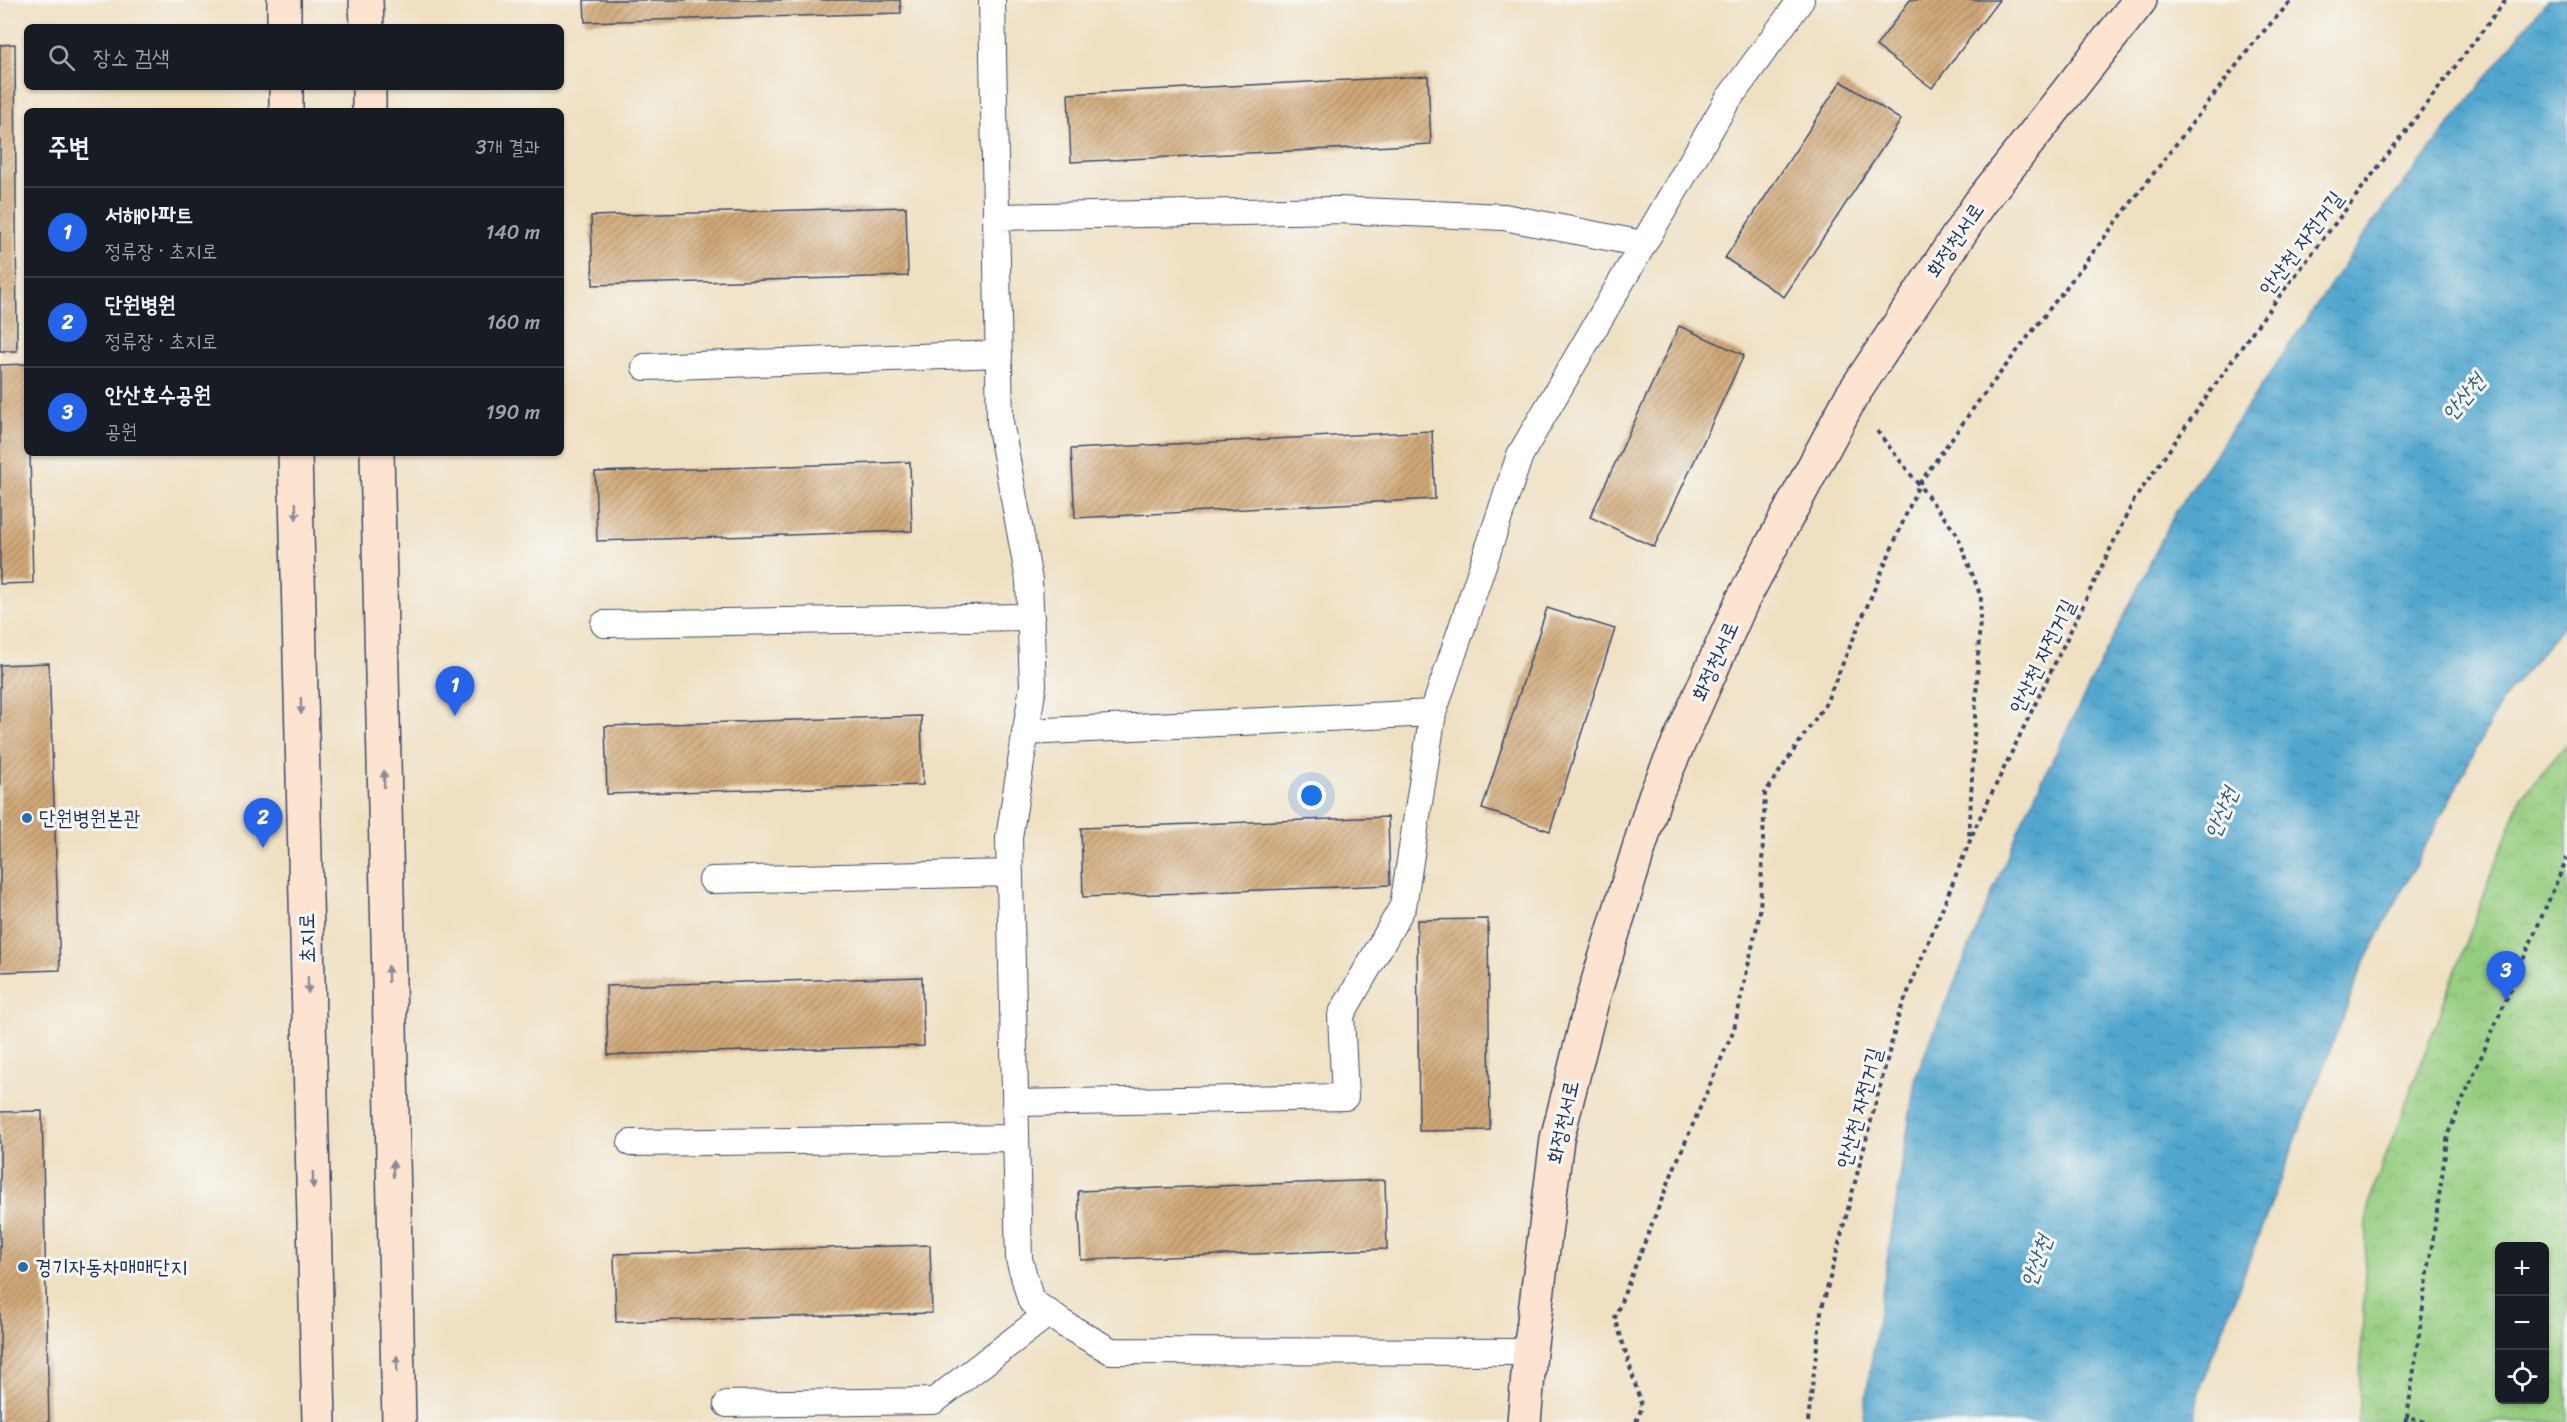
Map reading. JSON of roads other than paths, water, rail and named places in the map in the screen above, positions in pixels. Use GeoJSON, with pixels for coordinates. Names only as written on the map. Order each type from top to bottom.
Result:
{"type":"FeatureCollection","features":[{"type":"Feature","properties":{"kind":"street"},"geometry":{"type":"LineString","coordinates":[[284,0],[284,24]]}},
{"type":"Feature","properties":{"kind":"street"},"geometry":{"type":"LineString","coordinates":[[366,0],[367,24]]}},
{"type":"Feature","properties":{"kind":"street","name":"화정천서로"},"geometry":{"type":"LineString","coordinates":[[1524,1422],[1530,1352],[1557,1139],[1592,1001],[1655,796],[1742,601],[1851,397],[1980,203],[2140,0]]}},
{"type":"Feature","properties":{"kind":"street"},"geometry":{"type":"LineString","coordinates":[[286,90],[286,108]]}},
{"type":"Feature","properties":{"kind":"street"},"geometry":{"type":"LineString","coordinates":[[369,90],[369,108]]}},
{"type":"Feature","properties":{"kind":"street","name":"초지로"},"geometry":{"type":"LineString","coordinates":[[295,456],[319,1422]]}},
{"type":"Feature","properties":{"kind":"street"},"geometry":{"type":"LineString","coordinates":[[377,456],[399,1422]]}},
{"type":"Feature","properties":{"kind":"lane"},"geometry":{"type":"LineString","coordinates":[[992,0],[1000,422],[1029,580],[1033,686],[1009,838],[1019,1260],[1031,1301],[1111,1351],[1530,1352]]}},
{"type":"Feature","properties":{"kind":"lane"},"geometry":{"type":"LineString","coordinates":[[1015,1103],[1346,1097],[1341,1016],[1403,906],[1433,713],[1520,454],[1727,101],[1801,0]]}},
{"type":"Feature","properties":{"kind":"lane"},"geometry":{"type":"LineString","coordinates":[[996,217],[1336,210],[1504,217],[1643,244]]}},
{"type":"Feature","properties":{"kind":"lane"},"geometry":{"type":"LineString","coordinates":[[645,367],[999,354]]}},
{"type":"Feature","properties":{"kind":"lane"},"geometry":{"type":"LineString","coordinates":[[604,624],[1030,617]]}},
{"type":"Feature","properties":{"kind":"lane"},"geometry":{"type":"LineString","coordinates":[[1025,732],[1433,713]]}},
{"type":"Feature","properties":{"kind":"lane"},"geometry":{"type":"LineString","coordinates":[[712,880],[1010,873]]}},
{"type":"Feature","properties":{"kind":"lane"},"geometry":{"type":"LineString","coordinates":[[631,1143],[1016,1138]]}},
{"type":"Feature","properties":{"kind":"lane"},"geometry":{"type":"LineString","coordinates":[[727,1404],[934,1401],[1049,1313]]}},
{"type":"Feature","properties":{"kind":"water","name":"안산천"},"geometry":{"type":"Polygon","coordinates":[[[2547,0],[2567,0],[2567,621],[2501,702],[2363,965],[2199,1391],[2194,1422],[1862,1422],[1916,1075],[2023,819],[2176,511],[2372,224],[2547,0]]]}},
{"type":"Feature","properties":{"kind":"place","name":"서해아파트"},"geometry":{"type":"Point","coordinates":[455,716]}},
{"type":"Feature","properties":{"kind":"place","name":"단원병원본관"},"geometry":{"type":"Point","coordinates":[27,818]}},
{"type":"Feature","properties":{"kind":"place","name":"단원병원"},"geometry":{"type":"Point","coordinates":[263,848]}},
{"type":"Feature","properties":{"kind":"place","name":"안산호수공원"},"geometry":{"type":"Point","coordinates":[2506,1001]}},
{"type":"Feature","properties":{"kind":"place","name":"경기자동차매매단지"},"geometry":{"type":"Point","coordinates":[23,1267]}}]}
